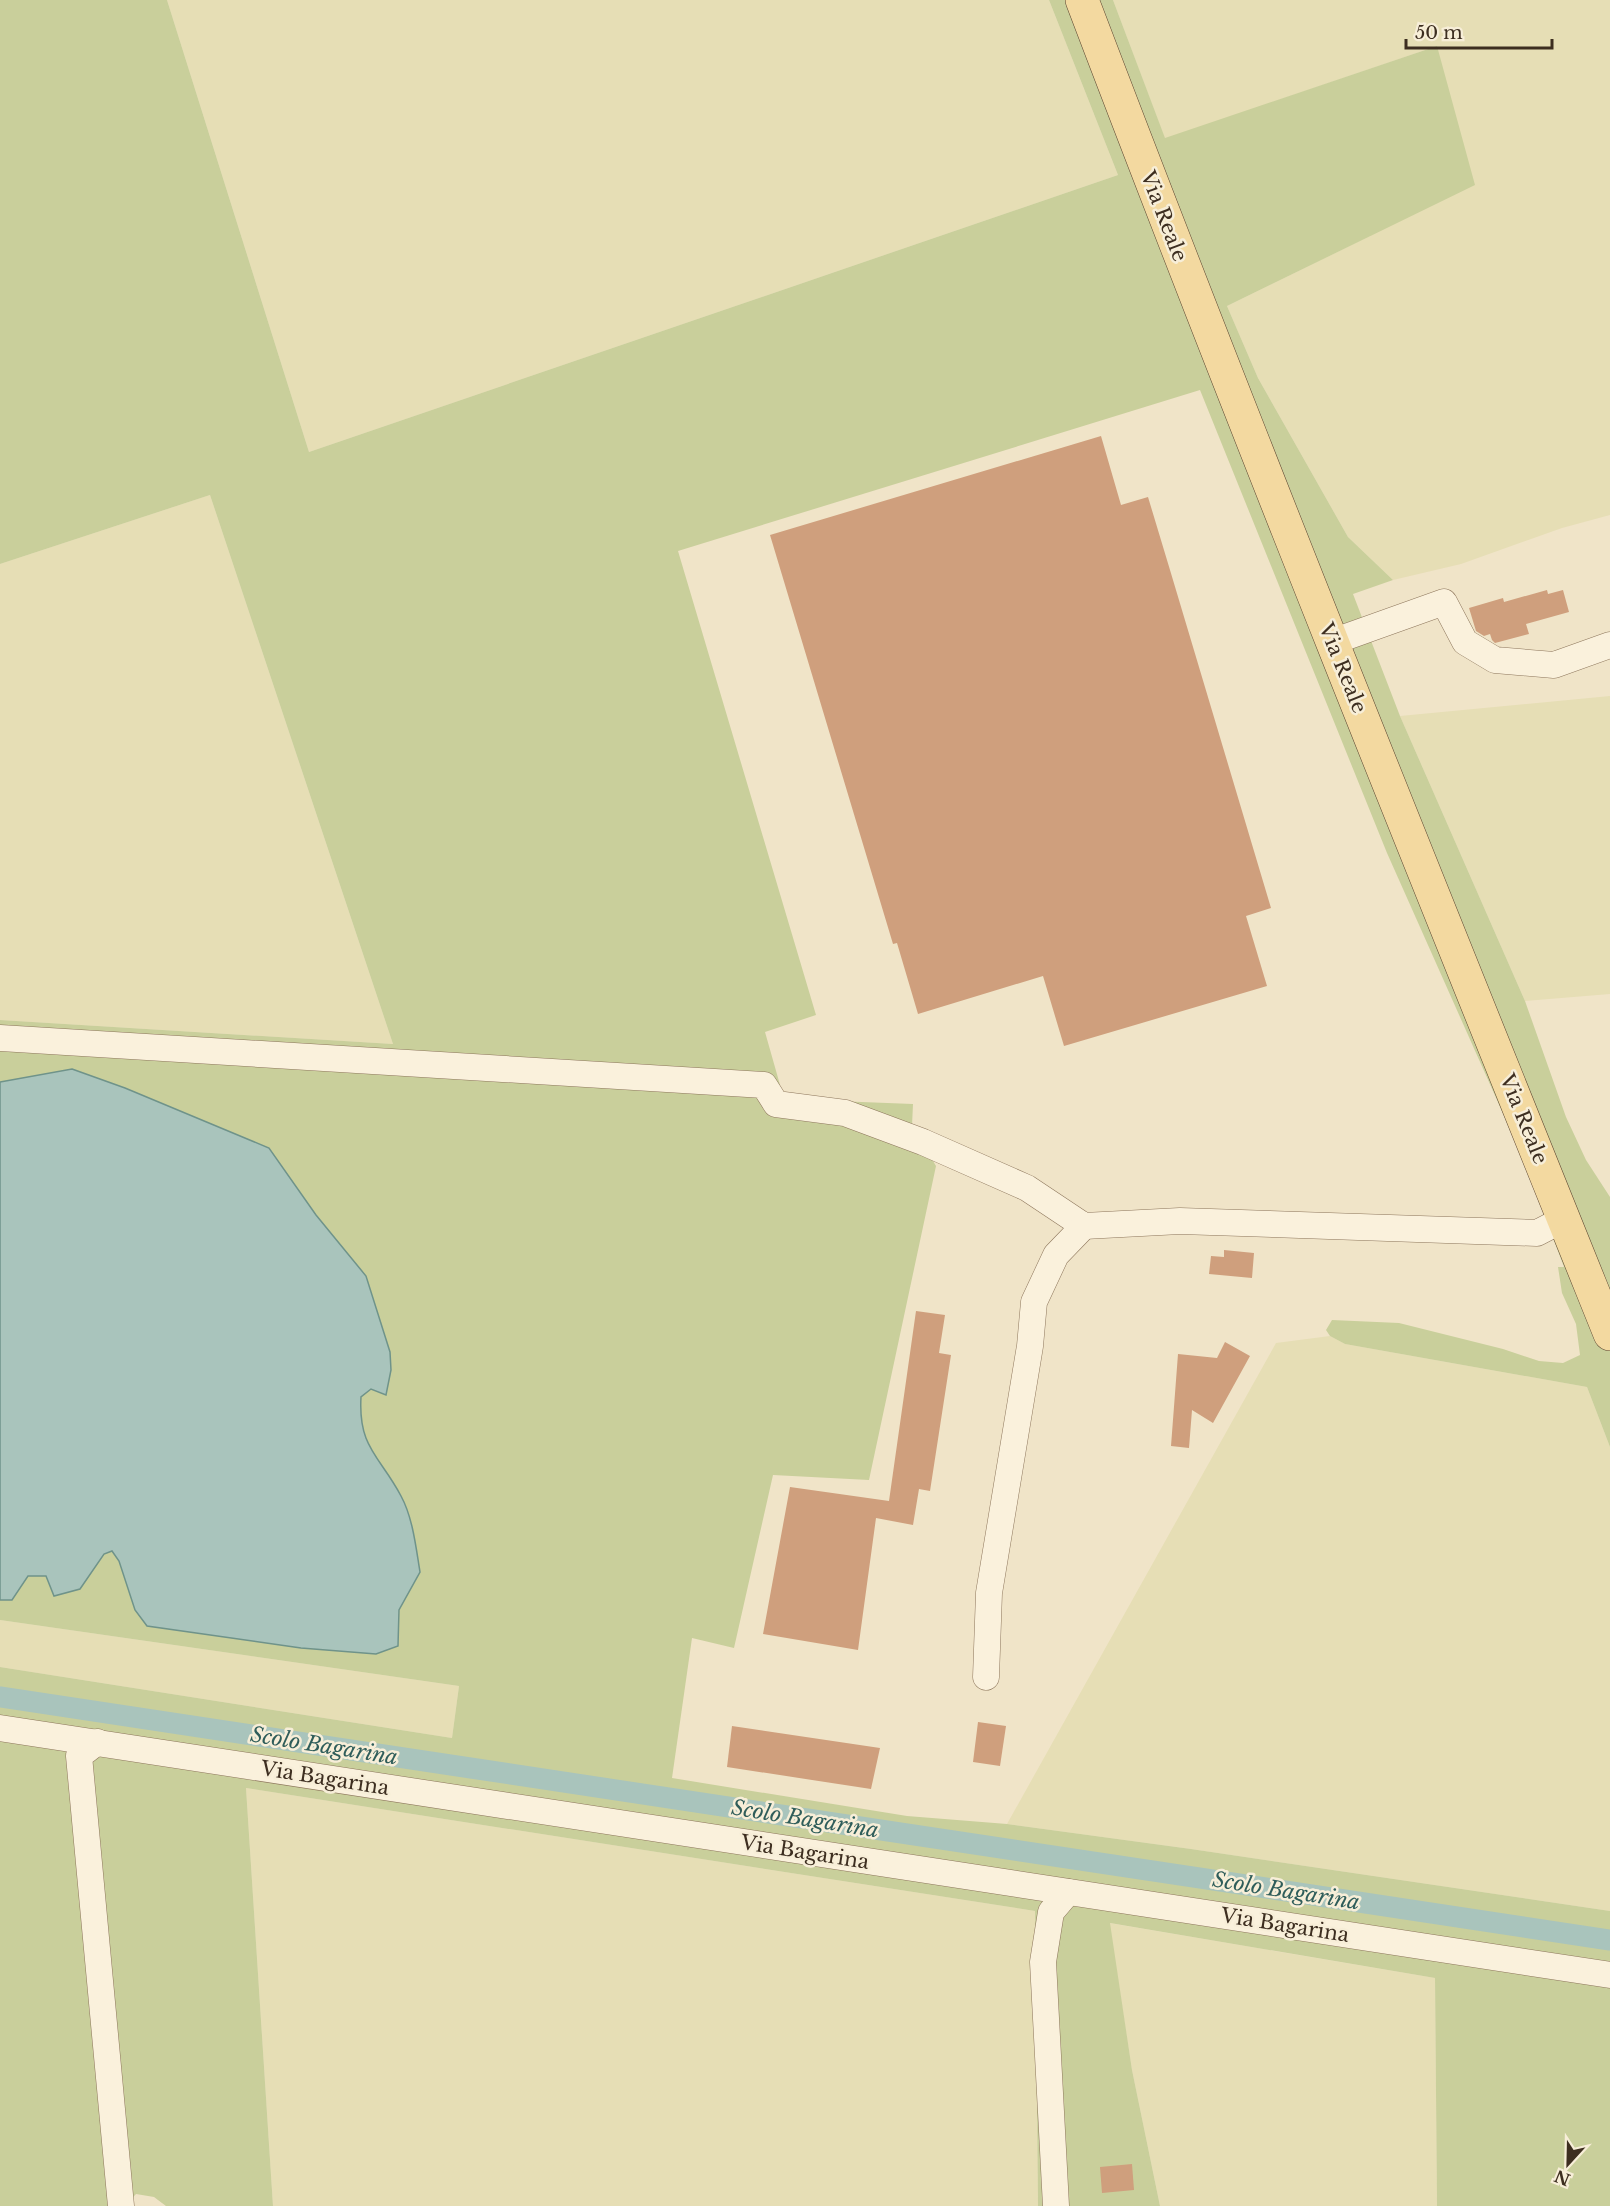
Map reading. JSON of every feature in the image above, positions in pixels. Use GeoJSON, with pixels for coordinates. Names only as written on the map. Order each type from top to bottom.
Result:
{"type":"FeatureCollection","features":[{"type":"Feature","properties":{"kind":"main road","name":"Via Reale"},"geometry":{"type":"LineString","coordinates":[[1082,0],[1177,249],[1332,642],[1610,1334]]}},
{"type":"Feature","properties":{"kind":"lane"},"geometry":{"type":"LineString","coordinates":[[1332,642],[1444,603],[1465,642],[1495,660],[1554,665],[1610,645]]}},
{"type":"Feature","properties":{"kind":"lane"},"geometry":{"type":"LineString","coordinates":[[0,1038],[764,1084],[777,1104],[845,1113],[923,1142],[1027,1188],[1084,1226],[1180,1221],[1537,1233],[1564,1219]]}},
{"type":"Feature","properties":{"kind":"lane"},"geometry":{"type":"LineString","coordinates":[[986,1677],[990,1593],[1030,1346],[1034,1302],[1056,1255],[1084,1226]]}},
{"type":"Feature","properties":{"kind":"lane","name":"Via Bagarina"},"geometry":{"type":"LineString","coordinates":[[0,1728],[1610,1975]]}},
{"type":"Feature","properties":{"kind":"lane"},"geometry":{"type":"LineString","coordinates":[[96,1742],[79,1756],[121,2206]]}},
{"type":"Feature","properties":{"kind":"lane"},"geometry":{"type":"LineString","coordinates":[[1056,2206],[1043,1962],[1051,1912],[1068,1892]]}},
{"type":"Feature","properties":{"kind":"shaded area"},"geometry":{"type":"Polygon","coordinates":[[[167,0],[1049,0],[1118,175],[309,452],[167,0]]]}},
{"type":"Feature","properties":{"kind":"shaded area"},"geometry":{"type":"Polygon","coordinates":[[[1113,0],[1610,0],[1610,515],[1562,528],[1461,564],[1393,580],[1348,537],[1258,378],[1227,306],[1370,236],[1437,46],[1165,139],[1113,0]]]}},
{"type":"Feature","properties":{"kind":"shaded area"},"geometry":{"type":"Polygon","coordinates":[[[210,495],[393,1044],[0,1020],[0,564],[210,495]]]}},
{"type":"Feature","properties":{"kind":"shaded area"},"geometry":{"type":"Polygon","coordinates":[[[1610,696],[1610,994],[1525,1001],[1400,716],[1610,696]]]}},
{"type":"Feature","properties":{"kind":"shaded area"},"geometry":{"type":"Polygon","coordinates":[[[1330,1336],[1345,1344],[1587,1387],[1610,1447],[1610,1911],[1007,1824],[1276,1343],[1330,1336]]]}},
{"type":"Feature","properties":{"kind":"shaded area"},"geometry":{"type":"Polygon","coordinates":[[[0,1620],[459,1686],[452,1738],[0,1667],[0,1620]]]}},
{"type":"Feature","properties":{"kind":"shaded area"},"geometry":{"type":"Polygon","coordinates":[[[246,1788],[1035,1911],[1038,2206],[273,2206],[246,1788]]]}},
{"type":"Feature","properties":{"kind":"shaded area"},"geometry":{"type":"Polygon","coordinates":[[[1109,1923],[1435,1978],[1437,2206],[1160,2206],[1132,2070],[1109,1923]]]}},
{"type":"Feature","properties":{"kind":"green space"},"geometry":{"type":"Polygon","coordinates":[[[0,0],[167,0],[309,452],[1118,175],[1049,0],[1113,0],[1165,138],[1437,46],[1475,185],[1227,306],[1258,378],[1348,537],[1393,580],[1353,594],[1400,716],[1525,1001],[1566,1117],[1586,1160],[1610,1197],[1610,1447],[1587,1387],[1345,1344],[1330,1336],[1326,1330],[1332,1320],[1399,1323],[1503,1349],[1539,1361],[1563,1363],[1580,1355],[1576,1324],[1562,1293],[1558,1267],[1564,1267],[1521,1154],[1387,853],[1200,390],[678,551],[816,1015],[765,1032],[784,1099],[913,1104],[912,1126],[936,1166],[869,1480],[773,1475],[734,1648],[692,1638],[672,1778],[907,1816],[1007,1824],[1610,1911],[1610,2206],[1437,2206],[1435,1978],[1110,1923],[1132,2070],[1160,2206],[1038,2206],[1035,1911],[246,1788],[273,2206],[166,2206],[154,2197],[136,2194],[125,2206],[0,2206],[0,1667],[452,1738],[459,1686],[0,1620],[0,1020],[393,1044],[210,495],[0,564],[0,0]]]}},
{"type":"Feature","properties":{"kind":"water"},"geometry":{"type":"Polygon","coordinates":[[[72,1069],[125,1088],[269,1148],[316,1215],[366,1276],[390,1352],[391,1370],[386,1395],[371,1389],[361,1397],[363,1428],[372,1451],[405,1505],[420,1572],[399,1610],[398,1646],[376,1654],[301,1648],[147,1626],[135,1610],[119,1561],[112,1551],[104,1554],[80,1589],[54,1596],[46,1576],[28,1576],[12,1600],[0,1600],[0,1082],[72,1069]]]}},
{"type":"Feature","properties":{"kind":"building"},"geometry":{"type":"Polygon","coordinates":[[[1101,436],[1121,505],[1148,497],[1271,908],[1246,916],[1267,986],[1064,1046],[1043,976],[918,1014],[897,943],[893,944],[770,535],[1101,436]]]}},
{"type":"Feature","properties":{"kind":"building"},"geometry":{"type":"Polygon","coordinates":[[[1547,590],[1548,594],[1563,590],[1569,612],[1526,624],[1529,634],[1495,643],[1490,634],[1484,636],[1476,631],[1469,608],[1503,598],[1504,602],[1547,590]]]}},
{"type":"Feature","properties":{"kind":"building"},"geometry":{"type":"Polygon","coordinates":[[[1224,1250],[1254,1253],[1252,1278],[1209,1274],[1211,1256],[1224,1257],[1224,1250]]]}},
{"type":"Feature","properties":{"kind":"building"},"geometry":{"type":"Polygon","coordinates":[[[916,1311],[945,1315],[939,1353],[951,1355],[930,1491],[919,1489],[913,1525],[876,1518],[858,1650],[763,1634],[790,1487],[889,1501],[916,1311]]]}},
{"type":"Feature","properties":{"kind":"building"},"geometry":{"type":"Polygon","coordinates":[[[1225,1342],[1250,1356],[1213,1423],[1192,1410],[1189,1448],[1171,1446],[1178,1354],[1217,1358],[1225,1342]]]}},
{"type":"Feature","properties":{"kind":"building"},"geometry":{"type":"Polygon","coordinates":[[[978,1722],[1006,1726],[1000,1766],[973,1762],[978,1722]]]}},
{"type":"Feature","properties":{"kind":"building"},"geometry":{"type":"Polygon","coordinates":[[[732,1726],[880,1748],[871,1789],[727,1767],[732,1726]]]}},
{"type":"Feature","properties":{"kind":"building"},"geometry":{"type":"Polygon","coordinates":[[[1132,2164],[1134,2190],[1102,2193],[1100,2167],[1132,2164]]]}},
{"type":"Feature","properties":{"kind":"waterway","name":"Scolo Bagarina"},"geometry":{"type":"LineString","coordinates":[[0,1697],[1610,1940]]}}]}
